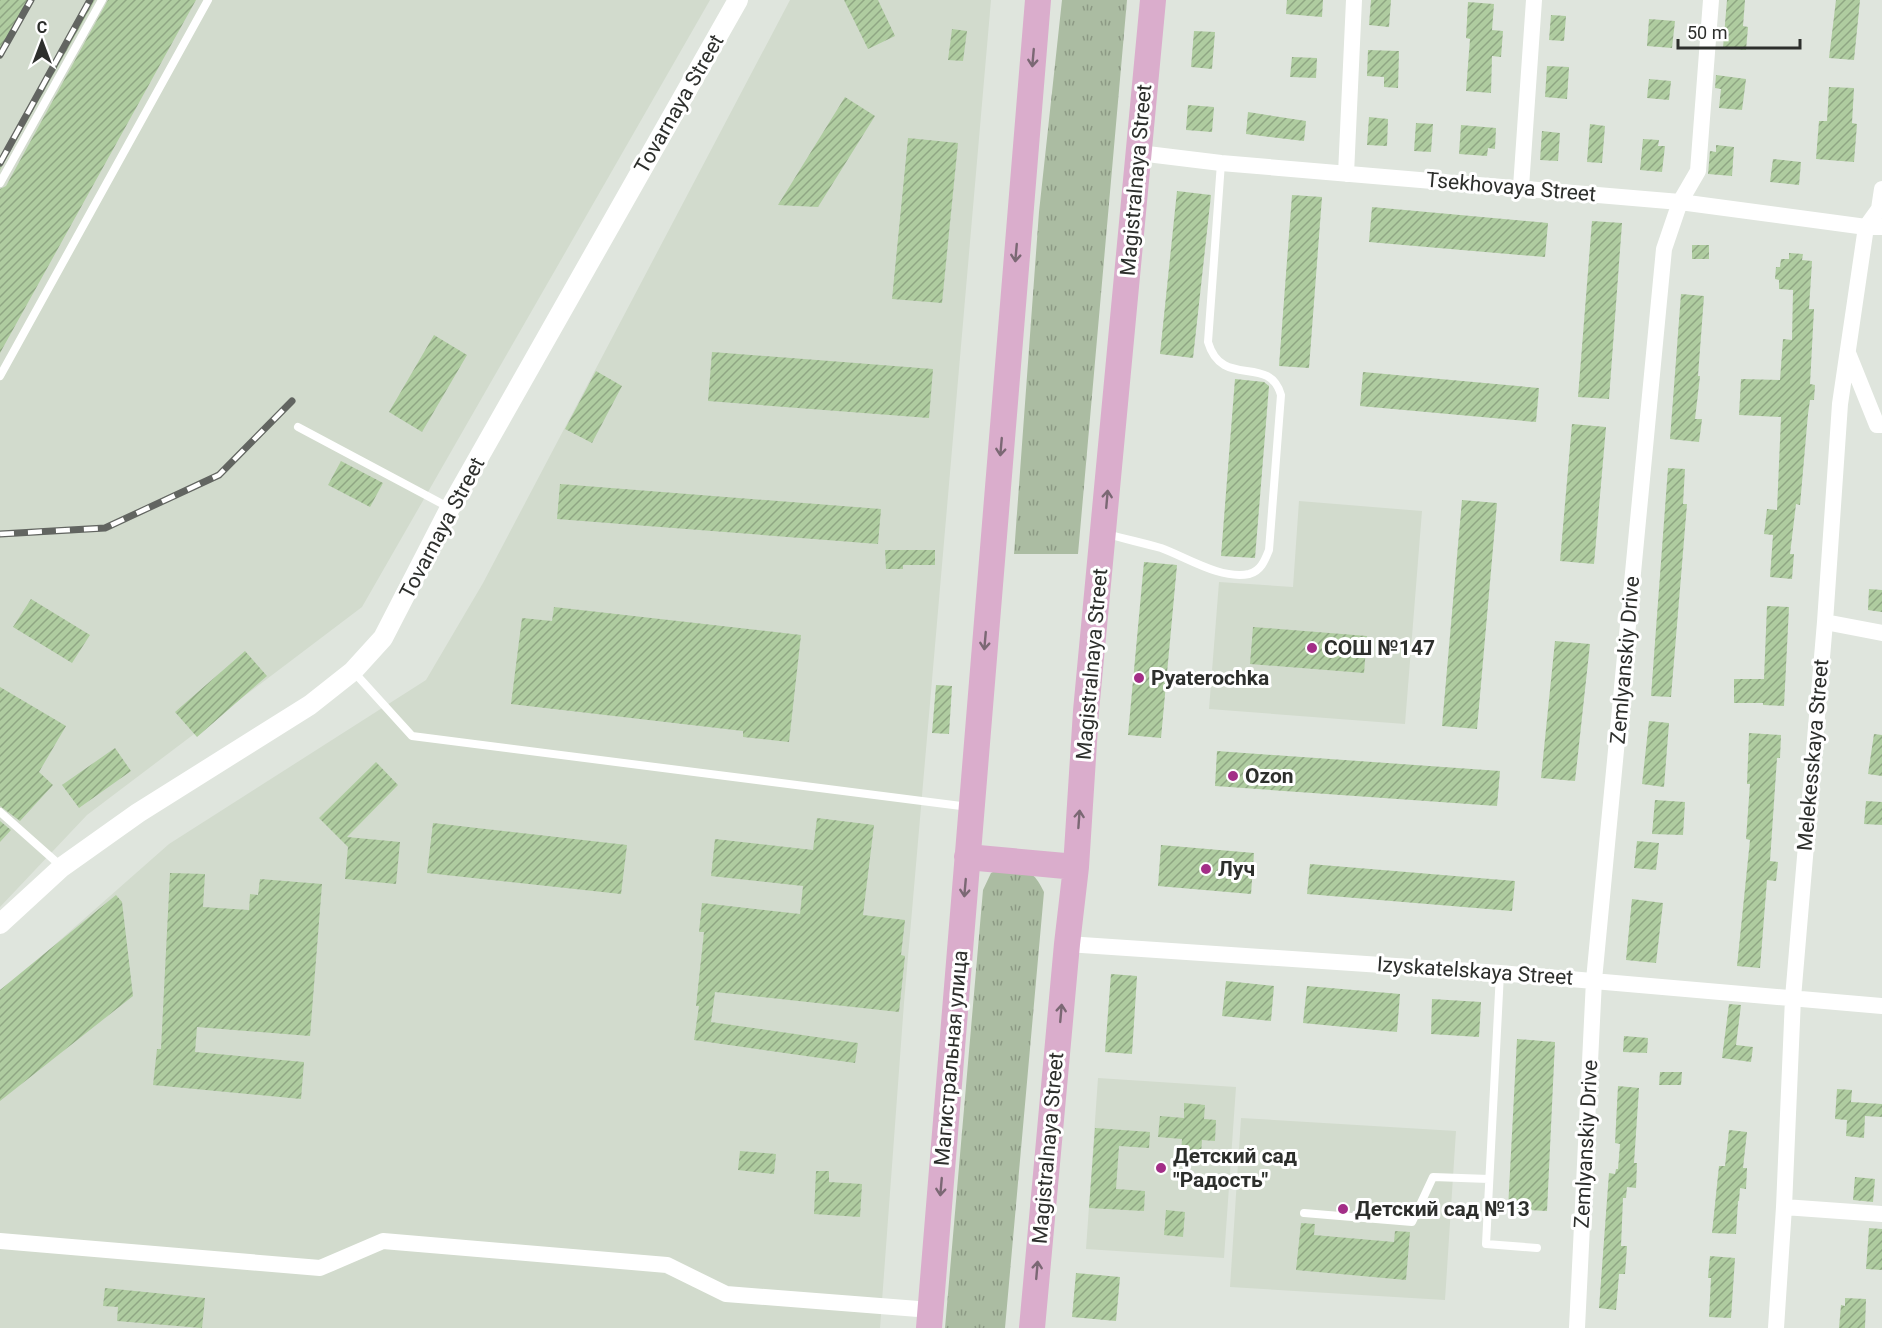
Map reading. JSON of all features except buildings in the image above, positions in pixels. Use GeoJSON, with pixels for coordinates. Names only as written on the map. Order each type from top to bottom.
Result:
{"type":"FeatureCollection","features":[{"type":"Feature","properties":{"kind":"main road","name":"Магистральная улица"},"geometry":{"type":"LineString","coordinates":[[930,1319],[1038,0]]}},
{"type":"Feature","properties":{"kind":"main road","name":"Magistralnaya Street"},"geometry":{"type":"LineString","coordinates":[[1032,1328],[1076,867],[1086,711],[1153,0]]}},
{"type":"Feature","properties":{"kind":"main road"},"geometry":{"type":"LineString","coordinates":[[967,856],[1076,867]]}},
{"type":"Feature","properties":{"kind":"street","name":"Tovarnaya Street"},"geometry":{"type":"LineString","coordinates":[[0,924],[62,867],[138,813],[310,705],[353,671],[383,638],[450,508],[738,0]]}},
{"type":"Feature","properties":{"kind":"street"},"geometry":{"type":"LineString","coordinates":[[1346,174],[1354,0]]}},
{"type":"Feature","properties":{"kind":"street"},"geometry":{"type":"LineString","coordinates":[[1521,187],[1534,0]]}},
{"type":"Feature","properties":{"kind":"street","name":"Zemlyanskiy Drive"},"geometry":{"type":"LineString","coordinates":[[1577,1328],[1594,980],[1664,249],[1680,201],[1698,171],[1711,0]]}},
{"type":"Feature","properties":{"kind":"street","name":"Tsekhovaya Street"},"geometry":{"type":"LineString","coordinates":[[1139,153],[1221,163],[1680,201],[1874,227]]}},
{"type":"Feature","properties":{"kind":"street","name":"Melekesskaya Street"},"geometry":{"type":"LineString","coordinates":[[1776,1328],[1784,1207],[1792,998],[1840,404],[1847,349],[1882,189]]}},
{"type":"Feature","properties":{"kind":"street"},"geometry":{"type":"LineString","coordinates":[[1847,349],[1877,425],[1882,425]]}},
{"type":"Feature","properties":{"kind":"street"},"geometry":{"type":"LineString","coordinates":[[1824,622],[1882,633]]}},
{"type":"Feature","properties":{"kind":"street","name":"Izyskatelskaya Street"},"geometry":{"type":"LineString","coordinates":[[1067,944],[1594,980],[1882,1006]]}},
{"type":"Feature","properties":{"kind":"street"},"geometry":{"type":"LineString","coordinates":[[1784,1207],[1882,1214]]}},
{"type":"Feature","properties":{"kind":"street"},"geometry":{"type":"LineString","coordinates":[[0,1241],[320,1268],[383,1241],[667,1265],[726,1294],[930,1319]]}},
{"type":"Feature","properties":{"kind":"lane"},"geometry":{"type":"LineString","coordinates":[[0,183],[102,0]]}},
{"type":"Feature","properties":{"kind":"lane"},"geometry":{"type":"LineString","coordinates":[[0,376],[208,0]]}},
{"type":"Feature","properties":{"kind":"lane"},"geometry":{"type":"LineString","coordinates":[[1103,534],[1161,549],[1213,570],[1231,574],[1250,574],[1257,570],[1264,564],[1269,550],[1281,395],[1278,385],[1269,376],[1226,367],[1217,361],[1208,342],[1221,163]]}},
{"type":"Feature","properties":{"kind":"lane"},"geometry":{"type":"LineString","coordinates":[[298,427],[450,508]]}},
{"type":"Feature","properties":{"kind":"lane"},"geometry":{"type":"LineString","coordinates":[[353,671],[412,736],[972,808]]}},
{"type":"Feature","properties":{"kind":"lane"},"geometry":{"type":"LineString","coordinates":[[0,812],[62,867]]}},
{"type":"Feature","properties":{"kind":"lane"},"geometry":{"type":"LineString","coordinates":[[1500,973],[1486,1244],[1537,1248]]}},
{"type":"Feature","properties":{"kind":"lane"},"geometry":{"type":"LineString","coordinates":[[1304,1213],[1412,1222],[1433,1176],[1489,1179]]}},
{"type":"Feature","properties":{"kind":"shaded area"},"geometry":{"type":"Polygon","coordinates":[[[0,0],[710,0],[362,607],[87,815],[0,907],[0,0]]]}},
{"type":"Feature","properties":{"kind":"shaded area"},"geometry":{"type":"Polygon","coordinates":[[[790,0],[991,0],[904,1003],[880,1328],[0,1328],[0,993],[169,844],[426,680],[483,583],[790,0]]]}},
{"type":"Feature","properties":{"kind":"shaded area","name":"СОШ №147"},"geometry":{"type":"Polygon","coordinates":[[[1299,501],[1422,511],[1405,724],[1209,709],[1219,582],[1293,587],[1299,501]]]}},
{"type":"Feature","properties":{"kind":"shaded area","name":"Детский сад \"Радость\""},"geometry":{"type":"Polygon","coordinates":[[[1098,1078],[1236,1087],[1224,1258],[1086,1249],[1098,1078]]]}},
{"type":"Feature","properties":{"kind":"shaded area","name":"Детский сад №13"},"geometry":{"type":"Polygon","coordinates":[[[1241,1118],[1456,1131],[1445,1300],[1230,1287],[1241,1118]]]}},
{"type":"Feature","properties":{"kind":"green space"},"geometry":{"type":"Polygon","coordinates":[[[1062,0],[1127,0],[1078,554],[1014,554],[1039,212],[1062,0]]]}},
{"type":"Feature","properties":{"kind":"green space"},"geometry":{"type":"Polygon","coordinates":[[[1003,867],[1018,869],[1033,875],[1044,892],[1005,1328],[945,1328],[983,890],[991,873],[1003,867]]]}},
{"type":"Feature","properties":{"kind":"railway"},"geometry":{"type":"LineString","coordinates":[[0,55],[31,0]]}},
{"type":"Feature","properties":{"kind":"railway"},"geometry":{"type":"LineString","coordinates":[[0,163],[90,0]]}},
{"type":"Feature","properties":{"kind":"railway"},"geometry":{"type":"LineString","coordinates":[[0,534],[105,528],[219,475],[292,401]]}},
{"type":"Feature","properties":{"kind":"place","name":"СОШ №147"},"geometry":{"type":"Point","coordinates":[1312,648]}},
{"type":"Feature","properties":{"kind":"place","name":"Pyaterochka"},"geometry":{"type":"Point","coordinates":[1139,678]}},
{"type":"Feature","properties":{"kind":"place","name":"Ozon"},"geometry":{"type":"Point","coordinates":[1233,776]}},
{"type":"Feature","properties":{"kind":"place","name":"Луч"},"geometry":{"type":"Point","coordinates":[1206,869]}},
{"type":"Feature","properties":{"kind":"place","name":"Детский сад \"Радость\""},"geometry":{"type":"Point","coordinates":[1161,1168]}},
{"type":"Feature","properties":{"kind":"place","name":"Детский сад №13"},"geometry":{"type":"Point","coordinates":[1343,1209]}}]}
